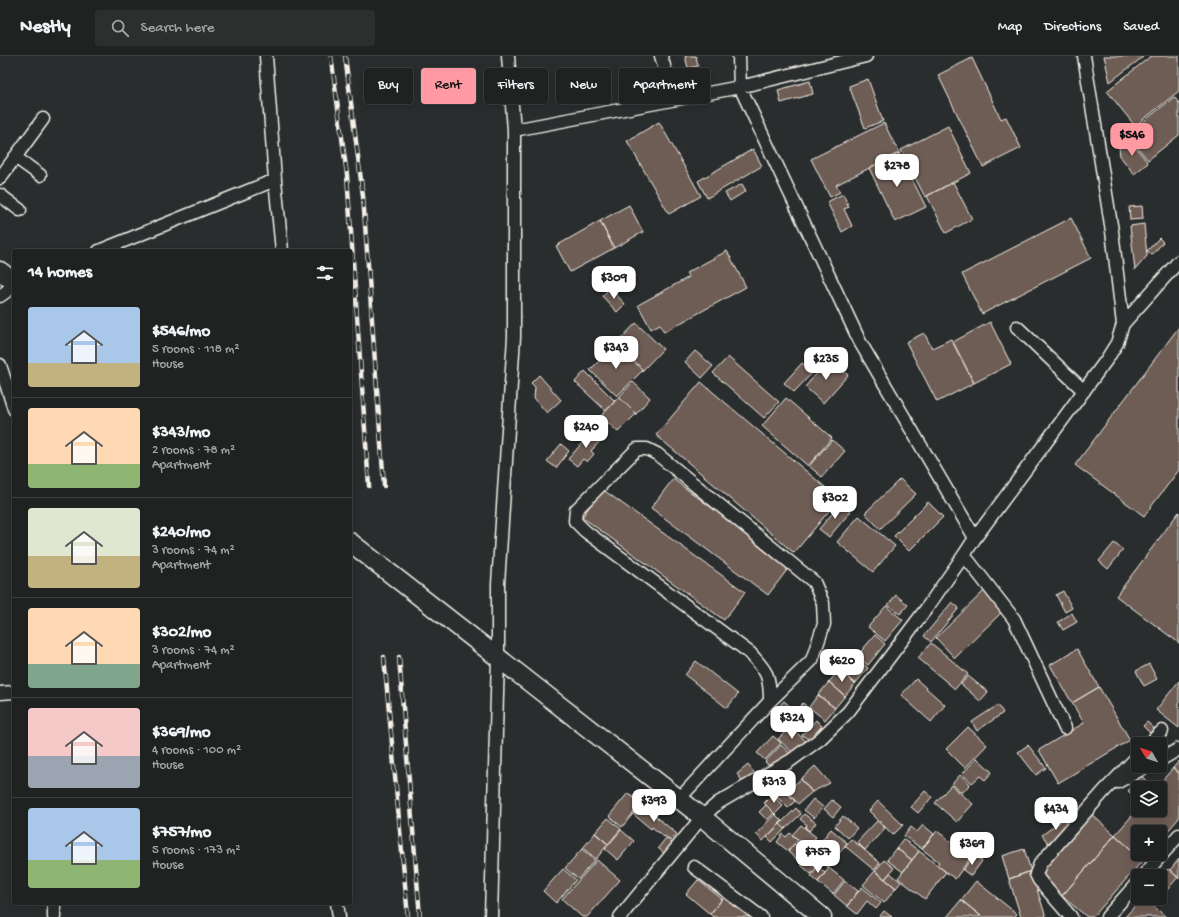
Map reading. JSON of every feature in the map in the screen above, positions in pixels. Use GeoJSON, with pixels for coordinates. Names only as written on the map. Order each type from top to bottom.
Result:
{"type":"FeatureCollection","features":[{"type":"Feature","properties":{"kind":"highway"},"geometry":{"type":"LineString","coordinates":[[0,271],[12,280]]}},
{"type":"Feature","properties":{"kind":"highway"},"geometry":{"type":"LineString","coordinates":[[352,544],[702,817],[822,917]]}},
{"type":"Feature","properties":{"kind":"street"},"geometry":{"type":"LineString","coordinates":[[266,56],[282,249]]}},
{"type":"Feature","properties":{"kind":"street"},"geometry":{"type":"LineString","coordinates":[[491,917],[498,657],[498,584],[514,337],[514,130],[508,56]]}},
{"type":"Feature","properties":{"kind":"street"},"geometry":{"type":"LineString","coordinates":[[661,56],[665,68]]}},
{"type":"Feature","properties":{"kind":"street"},"geometry":{"type":"LineString","coordinates":[[739,56],[740,87],[860,342],[975,538]]}},
{"type":"Feature","properties":{"kind":"street"},"geometry":{"type":"LineString","coordinates":[[710,92],[740,87],[866,56]]}},
{"type":"Feature","properties":{"kind":"street"},"geometry":{"type":"LineString","coordinates":[[1084,56],[1112,231],[1123,324]]}},
{"type":"Feature","properties":{"kind":"street"},"geometry":{"type":"LineString","coordinates":[[514,130],[648,104]]}},
{"type":"Feature","properties":{"kind":"street"},"geometry":{"type":"LineString","coordinates":[[0,178],[43,119]]}},
{"type":"Feature","properties":{"kind":"street"},"geometry":{"type":"LineString","coordinates":[[15,157],[40,175]]}},
{"type":"Feature","properties":{"kind":"street"},"geometry":{"type":"LineString","coordinates":[[104,249],[275,180]]}},
{"type":"Feature","properties":{"kind":"street"},"geometry":{"type":"LineString","coordinates":[[0,195],[20,210]]}},
{"type":"Feature","properties":{"kind":"street"},"geometry":{"type":"LineString","coordinates":[[620,917],[702,817],[718,803],[790,761],[820,739],[848,712],[926,609],[975,538],[1084,391],[1117,343],[1123,324],[1179,261]]}},
{"type":"Feature","properties":{"kind":"street"},"geometry":{"type":"LineString","coordinates":[[0,296],[12,287]]}},
{"type":"Feature","properties":{"kind":"street"},"geometry":{"type":"LineString","coordinates":[[1017,327],[1084,391]]}},
{"type":"Feature","properties":{"kind":"street"},"geometry":{"type":"LineString","coordinates":[[0,366],[12,403]]}},
{"type":"Feature","properties":{"kind":"street"},"geometry":{"type":"LineString","coordinates":[[679,799],[770,700],[812,660],[824,624],[823,603],[814,582],[657,454],[647,449],[637,449],[576,510],[575,521],[585,531],[750,653],[763,668],[770,682],[770,700]]}},
{"type":"Feature","properties":{"kind":"street"},"geometry":{"type":"LineString","coordinates":[[964,555],[1014,619],[1065,728]]}},
{"type":"Feature","properties":{"kind":"street"},"geometry":{"type":"LineString","coordinates":[[0,693],[12,692]]}},
{"type":"Feature","properties":{"kind":"street"},"geometry":{"type":"LineString","coordinates":[[1156,737],[1162,731]]}},
{"type":"Feature","properties":{"kind":"street"},"geometry":{"type":"LineString","coordinates":[[1167,756],[1179,749]]}},
{"type":"Feature","properties":{"kind":"street"},"geometry":{"type":"LineString","coordinates":[[1071,917],[1039,880],[1036,874],[1040,864],[1105,790],[1131,763]]}},
{"type":"Feature","properties":{"kind":"street"},"geometry":{"type":"LineString","coordinates":[[1105,790],[1135,773]]}},
{"type":"Feature","properties":{"kind":"street"},"geometry":{"type":"LineString","coordinates":[[1149,869],[1179,835]]}},
{"type":"Feature","properties":{"kind":"street"},"geometry":{"type":"LineString","coordinates":[[694,868],[761,917]]}},
{"type":"Feature","properties":{"kind":"street"},"geometry":{"type":"LineString","coordinates":[[1107,917],[1131,890]]}},
{"type":"Feature","properties":{"kind":"street"},"geometry":{"type":"LineString","coordinates":[[54,905],[54,917]]}},
{"type":"Feature","properties":{"kind":"street"},"geometry":{"type":"LineString","coordinates":[[337,905],[339,917]]}},
{"type":"Feature","properties":{"kind":"building"},"geometry":{"type":"Polygon","coordinates":[[[685,56],[696,56],[698,66],[688,68],[685,56]]]}},
{"type":"Feature","properties":{"kind":"building"},"geometry":{"type":"Polygon","coordinates":[[[1104,56],[1142,56],[1143,57],[1110,82],[1104,56]]]}},
{"type":"Feature","properties":{"kind":"building"},"geometry":{"type":"Polygon","coordinates":[[[1151,56],[1179,56],[1179,91],[1135,126],[1107,91],[1151,56]]]}},
{"type":"Feature","properties":{"kind":"building"},"geometry":{"type":"Polygon","coordinates":[[[972,58],[1001,119],[1006,117],[1021,148],[983,167],[938,75],[972,58]]]}},
{"type":"Feature","properties":{"kind":"building"},"geometry":{"type":"Polygon","coordinates":[[[868,79],[883,121],[865,128],[849,86],[868,79]]]}},
{"type":"Feature","properties":{"kind":"building"},"geometry":{"type":"Polygon","coordinates":[[[810,81],[813,94],[781,103],[778,90],[810,81]]]}},
{"type":"Feature","properties":{"kind":"building"},"geometry":{"type":"Polygon","coordinates":[[[1174,97],[1179,103],[1179,135],[1148,160],[1127,135],[1174,97]]]}},
{"type":"Feature","properties":{"kind":"building"},"geometry":{"type":"Polygon","coordinates":[[[659,122],[701,196],[669,214],[627,141],[659,122]]]}},
{"type":"Feature","properties":{"kind":"building"},"geometry":{"type":"Polygon","coordinates":[[[884,123],[899,153],[836,185],[840,192],[830,197],[811,159],[884,123]]]}},
{"type":"Feature","properties":{"kind":"building"},"geometry":{"type":"Polygon","coordinates":[[[948,126],[971,173],[925,197],[901,150],[948,126]]]}},
{"type":"Feature","properties":{"kind":"building"},"geometry":{"type":"Polygon","coordinates":[[[1129,139],[1148,163],[1134,174],[1120,156],[1119,147],[1129,139]]]}},
{"type":"Feature","properties":{"kind":"building"},"geometry":{"type":"Polygon","coordinates":[[[753,149],[762,166],[707,198],[698,181],[753,149]]]}},
{"type":"Feature","properties":{"kind":"building"},"geometry":{"type":"Polygon","coordinates":[[[899,153],[926,207],[895,222],[869,168],[899,153]]]}},
{"type":"Feature","properties":{"kind":"building"},"geometry":{"type":"Polygon","coordinates":[[[953,182],[972,219],[946,233],[927,196],[953,182]]]}},
{"type":"Feature","properties":{"kind":"building"},"geometry":{"type":"Polygon","coordinates":[[[742,184],[746,191],[730,201],[725,193],[742,184]]]}},
{"type":"Feature","properties":{"kind":"building"},"geometry":{"type":"Polygon","coordinates":[[[843,194],[849,207],[844,209],[852,226],[842,232],[827,202],[843,194]]]}},
{"type":"Feature","properties":{"kind":"building"},"geometry":{"type":"Polygon","coordinates":[[[629,205],[643,232],[614,248],[600,221],[629,205]]]}},
{"type":"Feature","properties":{"kind":"building"},"geometry":{"type":"Polygon","coordinates":[[[1142,206],[1143,219],[1130,220],[1129,207],[1142,206]]]}},
{"type":"Feature","properties":{"kind":"building"},"geometry":{"type":"Polygon","coordinates":[[[1071,218],[1091,258],[982,314],[962,274],[1071,218]]]}},
{"type":"Feature","properties":{"kind":"building"},"geometry":{"type":"Polygon","coordinates":[[[600,221],[614,248],[570,272],[556,246],[600,221]]]}},
{"type":"Feature","properties":{"kind":"building"},"geometry":{"type":"Polygon","coordinates":[[[1144,224],[1147,256],[1135,270],[1130,226],[1144,224]]]}},
{"type":"Feature","properties":{"kind":"building"},"geometry":{"type":"Polygon","coordinates":[[[1159,238],[1163,242],[1152,255],[1147,251],[1159,238]]]}},
{"type":"Feature","properties":{"kind":"building"},"geometry":{"type":"Polygon","coordinates":[[[727,251],[746,287],[664,332],[660,324],[651,329],[638,305],[689,277],[686,273],[727,251]]]}},
{"type":"Feature","properties":{"kind":"building"},"geometry":{"type":"Polygon","coordinates":[[[610,288],[625,304],[617,312],[602,296],[610,288]]]}},
{"type":"Feature","properties":{"kind":"building"},"geometry":{"type":"Polygon","coordinates":[[[990,322],[1011,364],[974,383],[953,342],[990,322]]]}},
{"type":"Feature","properties":{"kind":"building"},"geometry":{"type":"Polygon","coordinates":[[[636,323],[663,349],[643,370],[616,344],[636,323]]]}},
{"type":"Feature","properties":{"kind":"building"},"geometry":{"type":"Polygon","coordinates":[[[1179,327],[1179,470],[1144,516],[1075,465],[1179,327]]]}},
{"type":"Feature","properties":{"kind":"building"},"geometry":{"type":"Polygon","coordinates":[[[924,333],[932,348],[951,339],[974,383],[937,402],[906,342],[924,333]]]}},
{"type":"Feature","properties":{"kind":"building"},"geometry":{"type":"Polygon","coordinates":[[[616,344],[643,370],[617,396],[590,370],[616,344]]]}},
{"type":"Feature","properties":{"kind":"building"},"geometry":{"type":"Polygon","coordinates":[[[695,351],[713,366],[702,378],[685,362],[695,351]]]}},
{"type":"Feature","properties":{"kind":"building"},"geometry":{"type":"Polygon","coordinates":[[[728,357],[779,402],[764,418],[713,373],[728,357]]]}},
{"type":"Feature","properties":{"kind":"building"},"geometry":{"type":"Polygon","coordinates":[[[829,359],[848,375],[823,403],[805,387],[829,359]]]}},
{"type":"Feature","properties":{"kind":"building"},"geometry":{"type":"Polygon","coordinates":[[[802,363],[813,372],[794,392],[784,383],[802,363]]]}},
{"type":"Feature","properties":{"kind":"building"},"geometry":{"type":"Polygon","coordinates":[[[585,371],[615,401],[606,411],[575,382],[585,371]]]}},
{"type":"Feature","properties":{"kind":"building"},"geometry":{"type":"Polygon","coordinates":[[[539,375],[561,400],[547,413],[534,398],[535,387],[531,383],[539,375]]]}},
{"type":"Feature","properties":{"kind":"building"},"geometry":{"type":"Polygon","coordinates":[[[633,382],[650,398],[636,414],[619,397],[633,382]]]}},
{"type":"Feature","properties":{"kind":"building"},"geometry":{"type":"Polygon","coordinates":[[[701,382],[839,499],[794,553],[656,435],[701,382]]]}},
{"type":"Feature","properties":{"kind":"building"},"geometry":{"type":"Polygon","coordinates":[[[619,397],[636,414],[618,432],[601,416],[619,397]]]}},
{"type":"Feature","properties":{"kind":"building"},"geometry":{"type":"Polygon","coordinates":[[[786,398],[832,438],[808,466],[762,426],[786,398]]]}},
{"type":"Feature","properties":{"kind":"building"},"geometry":{"type":"Polygon","coordinates":[[[593,431],[602,439],[591,451],[594,454],[587,462],[583,459],[577,466],[568,459],[593,431]]]}},
{"type":"Feature","properties":{"kind":"building"},"geometry":{"type":"Polygon","coordinates":[[[832,440],[845,451],[822,477],[809,466],[832,440]]]}},
{"type":"Feature","properties":{"kind":"building"},"geometry":{"type":"Polygon","coordinates":[[[561,444],[569,451],[556,468],[547,461],[561,444]]]}},
{"type":"Feature","properties":{"kind":"building"},"geometry":{"type":"Polygon","coordinates":[[[673,479],[790,566],[768,595],[651,508],[673,479]]]}},
{"type":"Feature","properties":{"kind":"building"},"geometry":{"type":"Polygon","coordinates":[[[900,479],[916,494],[880,529],[865,513],[900,479]]]}},
{"type":"Feature","properties":{"kind":"building"},"geometry":{"type":"Polygon","coordinates":[[[602,489],[745,592],[724,620],[582,517],[602,489]]]}},
{"type":"Feature","properties":{"kind":"building"},"geometry":{"type":"Polygon","coordinates":[[[928,502],[943,517],[909,551],[894,536],[928,502]]]}},
{"type":"Feature","properties":{"kind":"building"},"geometry":{"type":"Polygon","coordinates":[[[841,503],[851,511],[829,537],[819,529],[841,503]]]}},
{"type":"Feature","properties":{"kind":"building"},"geometry":{"type":"Polygon","coordinates":[[[1179,512],[1179,643],[1116,596],[1179,512]]]}},
{"type":"Feature","properties":{"kind":"building"},"geometry":{"type":"Polygon","coordinates":[[[859,516],[895,546],[873,572],[837,542],[859,516]]]}},
{"type":"Feature","properties":{"kind":"building"},"geometry":{"type":"Polygon","coordinates":[[[1114,543],[1123,550],[1108,569],[1099,561],[1114,543]]]}},
{"type":"Feature","properties":{"kind":"building"},"geometry":{"type":"Polygon","coordinates":[[[985,590],[1004,610],[955,658],[936,638],[985,590]]]}},
{"type":"Feature","properties":{"kind":"building"},"geometry":{"type":"Polygon","coordinates":[[[1063,591],[1072,608],[1065,612],[1056,595],[1063,591]]]}},
{"type":"Feature","properties":{"kind":"building"},"geometry":{"type":"Polygon","coordinates":[[[896,595],[908,605],[900,614],[888,605],[896,595]]]}},
{"type":"Feature","properties":{"kind":"building"},"geometry":{"type":"Polygon","coordinates":[[[952,602],[959,608],[931,642],[924,636],[952,602]]]}},
{"type":"Feature","properties":{"kind":"building"},"geometry":{"type":"Polygon","coordinates":[[[886,606],[903,620],[885,641],[868,627],[886,606]]]}},
{"type":"Feature","properties":{"kind":"building"},"geometry":{"type":"Polygon","coordinates":[[[1072,613],[1077,622],[1063,630],[1058,622],[1072,613]]]}},
{"type":"Feature","properties":{"kind":"building"},"geometry":{"type":"Polygon","coordinates":[[[875,635],[885,644],[868,665],[857,656],[875,635]]]}},
{"type":"Feature","properties":{"kind":"building"},"geometry":{"type":"Polygon","coordinates":[[[931,643],[968,674],[955,689],[918,658],[931,643]]]}},
{"type":"Feature","properties":{"kind":"building"},"geometry":{"type":"Polygon","coordinates":[[[1077,649],[1099,687],[1072,703],[1050,665],[1077,649]]]}},
{"type":"Feature","properties":{"kind":"building"},"geometry":{"type":"Polygon","coordinates":[[[852,655],[868,668],[855,684],[839,670],[852,655]]]}},
{"type":"Feature","properties":{"kind":"building"},"geometry":{"type":"Polygon","coordinates":[[[696,661],[738,694],[727,708],[685,675],[696,661]]]}},
{"type":"Feature","properties":{"kind":"building"},"geometry":{"type":"Polygon","coordinates":[[[1149,664],[1157,679],[1144,686],[1136,671],[1149,664]]]}},
{"type":"Feature","properties":{"kind":"building"},"geometry":{"type":"Polygon","coordinates":[[[839,670],[855,684],[845,696],[829,682],[839,670]]]}},
{"type":"Feature","properties":{"kind":"building"},"geometry":{"type":"Polygon","coordinates":[[[968,676],[988,692],[980,701],[961,684],[968,676]]]}},
{"type":"Feature","properties":{"kind":"building"},"geometry":{"type":"Polygon","coordinates":[[[916,679],[945,705],[931,722],[901,695],[916,679]]]}},
{"type":"Feature","properties":{"kind":"building"},"geometry":{"type":"Polygon","coordinates":[[[1179,681],[1179,728],[1156,710],[1179,681]]]}},
{"type":"Feature","properties":{"kind":"building"},"geometry":{"type":"Polygon","coordinates":[[[829,682],[845,696],[835,708],[818,695],[829,682]]]}},
{"type":"Feature","properties":{"kind":"building"},"geometry":{"type":"Polygon","coordinates":[[[1099,687],[1130,740],[1058,783],[1039,750],[1084,723],[1072,703],[1099,687]]]}},
{"type":"Feature","properties":{"kind":"building"},"geometry":{"type":"Polygon","coordinates":[[[818,695],[835,708],[825,720],[809,707],[818,695]]]}},
{"type":"Feature","properties":{"kind":"building"},"geometry":{"type":"Polygon","coordinates":[[[784,701],[795,711],[785,722],[774,712],[784,701]]]}},
{"type":"Feature","properties":{"kind":"building"},"geometry":{"type":"Polygon","coordinates":[[[803,703],[808,708],[794,724],[789,719],[803,703]]]}},
{"type":"Feature","properties":{"kind":"building"},"geometry":{"type":"Polygon","coordinates":[[[998,705],[1003,713],[977,731],[972,722],[998,705]]]}},
{"type":"Feature","properties":{"kind":"building"},"geometry":{"type":"Polygon","coordinates":[[[816,720],[822,726],[809,740],[802,735],[816,720]]]}},
{"type":"Feature","properties":{"kind":"building"},"geometry":{"type":"Polygon","coordinates":[[[1147,722],[1154,728],[1150,733],[1143,726],[1147,722]]]}},
{"type":"Feature","properties":{"kind":"building"},"geometry":{"type":"Polygon","coordinates":[[[790,727],[806,741],[794,754],[778,739],[790,727]]]}},
{"type":"Feature","properties":{"kind":"building"},"geometry":{"type":"Polygon","coordinates":[[[968,727],[987,745],[965,768],[946,749],[968,727]]]}},
{"type":"Feature","properties":{"kind":"building"},"geometry":{"type":"Polygon","coordinates":[[[773,736],[781,743],[765,760],[757,753],[773,736]]]}},
{"type":"Feature","properties":{"kind":"building"},"geometry":{"type":"Polygon","coordinates":[[[781,745],[792,755],[773,769],[765,762],[781,745]]]}},
{"type":"Feature","properties":{"kind":"building"},"geometry":{"type":"Polygon","coordinates":[[[1028,745],[1046,768],[1036,775],[1018,752],[1028,745]]]}},
{"type":"Feature","properties":{"kind":"building"},"geometry":{"type":"Polygon","coordinates":[[[977,758],[992,772],[985,780],[980,776],[972,783],[962,774],[977,758]]]}},
{"type":"Feature","properties":{"kind":"building"},"geometry":{"type":"Polygon","coordinates":[[[1179,761],[1179,773],[1173,768],[1179,761]]]}},
{"type":"Feature","properties":{"kind":"building"},"geometry":{"type":"Polygon","coordinates":[[[748,765],[755,774],[744,783],[737,774],[748,765]]]}},
{"type":"Feature","properties":{"kind":"building"},"geometry":{"type":"Polygon","coordinates":[[[815,766],[830,783],[812,792],[801,779],[815,766]]]}},
{"type":"Feature","properties":{"kind":"building"},"geometry":{"type":"Polygon","coordinates":[[[1173,768],[1179,773],[1179,818],[1167,832],[1167,825],[1131,825],[1131,849],[1115,835],[1131,817],[1167,817],[1167,781],[1162,781],[1173,768]]]}},
{"type":"Feature","properties":{"kind":"building"},"geometry":{"type":"Polygon","coordinates":[[[960,775],[970,784],[962,793],[952,784],[960,775]]]}},
{"type":"Feature","properties":{"kind":"building"},"geometry":{"type":"Polygon","coordinates":[[[1141,776],[1147,781],[1137,781],[1141,776]]]}},
{"type":"Feature","properties":{"kind":"building"},"geometry":{"type":"Polygon","coordinates":[[[801,779],[812,792],[798,804],[787,791],[801,779]]]}},
{"type":"Feature","properties":{"kind":"building"},"geometry":{"type":"Polygon","coordinates":[[[951,785],[973,804],[957,822],[935,803],[951,785]]]}},
{"type":"Feature","properties":{"kind":"building"},"geometry":{"type":"Polygon","coordinates":[[[781,787],[795,801],[788,808],[774,794],[781,787]]]}},
{"type":"Feature","properties":{"kind":"building"},"geometry":{"type":"Polygon","coordinates":[[[925,791],[932,797],[918,813],[911,807],[925,791]]]}},
{"type":"Feature","properties":{"kind":"building"},"geometry":{"type":"Polygon","coordinates":[[[628,793],[641,804],[622,827],[609,816],[628,793]]]}},
{"type":"Feature","properties":{"kind":"building"},"geometry":{"type":"Polygon","coordinates":[[[772,795],[783,806],[775,814],[764,803],[772,795]]]}},
{"type":"Feature","properties":{"kind":"building"},"geometry":{"type":"Polygon","coordinates":[[[813,799],[823,807],[814,818],[804,810],[813,799]]]}},
{"type":"Feature","properties":{"kind":"building"},"geometry":{"type":"Polygon","coordinates":[[[832,800],[841,807],[833,817],[824,809],[832,800]]]}},
{"type":"Feature","properties":{"kind":"building"},"geometry":{"type":"Polygon","coordinates":[[[878,801],[903,825],[893,835],[869,811],[878,801]]]}},
{"type":"Feature","properties":{"kind":"building"},"geometry":{"type":"Polygon","coordinates":[[[641,804],[677,834],[671,841],[652,827],[651,829],[633,814],[641,804]]]}},
{"type":"Feature","properties":{"kind":"building"},"geometry":{"type":"Polygon","coordinates":[[[766,805],[774,813],[767,820],[759,812],[766,805]]]}},
{"type":"Feature","properties":{"kind":"building"},"geometry":{"type":"Polygon","coordinates":[[[796,808],[801,814],[785,829],[780,824],[796,808]]]}},
{"type":"Feature","properties":{"kind":"building"},"geometry":{"type":"Polygon","coordinates":[[[775,814],[782,821],[763,841],[756,834],[775,814]]]}},
{"type":"Feature","properties":{"kind":"building"},"geometry":{"type":"Polygon","coordinates":[[[804,814],[816,823],[809,831],[805,827],[807,825],[800,819],[804,814]]]}},
{"type":"Feature","properties":{"kind":"building"},"geometry":{"type":"Polygon","coordinates":[[[1091,814],[1115,835],[1062,896],[1038,875],[1091,814]]]}},
{"type":"Feature","properties":{"kind":"building"},"geometry":{"type":"Polygon","coordinates":[[[843,816],[857,828],[848,838],[835,826],[843,816]]]}},
{"type":"Feature","properties":{"kind":"building"},"geometry":{"type":"Polygon","coordinates":[[[608,818],[621,829],[608,844],[595,833],[608,818]]]}},
{"type":"Feature","properties":{"kind":"building"},"geometry":{"type":"Polygon","coordinates":[[[1064,819],[1070,827],[1048,843],[1042,835],[1064,819]]]}},
{"type":"Feature","properties":{"kind":"building"},"geometry":{"type":"Polygon","coordinates":[[[877,821],[885,828],[865,850],[857,842],[877,821]]]}},
{"type":"Feature","properties":{"kind":"building"},"geometry":{"type":"Polygon","coordinates":[[[780,824],[785,829],[772,842],[767,837],[780,824]]]}},
{"type":"Feature","properties":{"kind":"building"},"geometry":{"type":"Polygon","coordinates":[[[801,825],[816,837],[808,847],[792,835],[801,825]]]}},
{"type":"Feature","properties":{"kind":"building"},"geometry":{"type":"Polygon","coordinates":[[[923,825],[934,834],[922,849],[904,836],[911,827],[917,832],[923,825]]]}},
{"type":"Feature","properties":{"kind":"building"},"geometry":{"type":"Polygon","coordinates":[[[831,829],[847,843],[834,860],[817,846],[831,829]]]}},
{"type":"Feature","properties":{"kind":"building"},"geometry":{"type":"Polygon","coordinates":[[[621,830],[634,841],[618,860],[605,849],[621,830]]]}},
{"type":"Feature","properties":{"kind":"building"},"geometry":{"type":"Polygon","coordinates":[[[937,831],[971,857],[955,879],[937,865],[939,862],[922,849],[937,831]]]}},
{"type":"Feature","properties":{"kind":"building"},"geometry":{"type":"Polygon","coordinates":[[[595,833],[608,844],[596,859],[583,848],[595,833]]]}},
{"type":"Feature","properties":{"kind":"building"},"geometry":{"type":"Polygon","coordinates":[[[790,833],[798,840],[788,851],[777,842],[783,834],[786,837],[790,833]]]}},
{"type":"Feature","properties":{"kind":"building"},"geometry":{"type":"Polygon","coordinates":[[[1115,835],[1131,849],[1131,861],[1142,861],[1135,869],[1131,869],[1131,874],[1093,917],[1087,917],[1062,896],[1115,835]]]}},
{"type":"Feature","properties":{"kind":"building"},"geometry":{"type":"Polygon","coordinates":[[[666,838],[673,844],[664,853],[658,848],[666,838]]]}},
{"type":"Feature","properties":{"kind":"building"},"geometry":{"type":"Polygon","coordinates":[[[851,839],[880,863],[874,870],[845,846],[851,839]]]}},
{"type":"Feature","properties":{"kind":"building"},"geometry":{"type":"Polygon","coordinates":[[[903,839],[919,851],[912,860],[896,848],[903,839]]]}},
{"type":"Feature","properties":{"kind":"building"},"geometry":{"type":"Polygon","coordinates":[[[794,844],[805,852],[798,860],[788,852],[794,844]]]}},
{"type":"Feature","properties":{"kind":"building"},"geometry":{"type":"Polygon","coordinates":[[[896,848],[912,860],[903,872],[887,860],[896,848]]]}},
{"type":"Feature","properties":{"kind":"building"},"geometry":{"type":"Polygon","coordinates":[[[582,849],[595,860],[578,879],[565,868],[582,849]]]}},
{"type":"Feature","properties":{"kind":"building"},"geometry":{"type":"Polygon","coordinates":[[[1024,849],[1031,871],[1009,879],[1002,856],[1024,849]]]}},
{"type":"Feature","properties":{"kind":"building"},"geometry":{"type":"Polygon","coordinates":[[[919,851],[946,872],[925,899],[898,878],[919,851]]]}},
{"type":"Feature","properties":{"kind":"building"},"geometry":{"type":"Polygon","coordinates":[[[974,855],[982,861],[971,876],[963,870],[974,855]]]}},
{"type":"Feature","properties":{"kind":"building"},"geometry":{"type":"Polygon","coordinates":[[[826,856],[832,861],[828,867],[821,862],[826,856]]]}},
{"type":"Feature","properties":{"kind":"building"},"geometry":{"type":"Polygon","coordinates":[[[806,859],[816,868],[811,874],[801,865],[806,859]]]}},
{"type":"Feature","properties":{"kind":"building"},"geometry":{"type":"Polygon","coordinates":[[[1179,859],[1179,879],[1170,870],[1179,859]]]}},
{"type":"Feature","properties":{"kind":"building"},"geometry":{"type":"Polygon","coordinates":[[[597,860],[620,880],[587,917],[582,917],[562,899],[597,860]]]}},
{"type":"Feature","properties":{"kind":"building"},"geometry":{"type":"Polygon","coordinates":[[[884,860],[894,868],[885,879],[875,871],[884,860]]]}},
{"type":"Feature","properties":{"kind":"building"},"geometry":{"type":"Polygon","coordinates":[[[818,867],[825,873],[818,882],[811,876],[818,867]]]}},
{"type":"Feature","properties":{"kind":"building"},"geometry":{"type":"Polygon","coordinates":[[[829,868],[844,880],[833,894],[818,882],[829,868]]]}},
{"type":"Feature","properties":{"kind":"building"},"geometry":{"type":"Polygon","coordinates":[[[563,869],[576,880],[556,903],[543,891],[563,869]]]}},
{"type":"Feature","properties":{"kind":"building"},"geometry":{"type":"Polygon","coordinates":[[[1168,869],[1178,877],[1167,890],[1168,869]]]}},
{"type":"Feature","properties":{"kind":"building"},"geometry":{"type":"Polygon","coordinates":[[[875,871],[896,888],[884,903],[863,885],[875,871]]]}},
{"type":"Feature","properties":{"kind":"building"},"geometry":{"type":"Polygon","coordinates":[[[1031,871],[1046,917],[1021,917],[1009,879],[1031,871]]]}},
{"type":"Feature","properties":{"kind":"building"},"geometry":{"type":"Polygon","coordinates":[[[890,873],[901,882],[896,888],[885,879],[890,873]]]}},
{"type":"Feature","properties":{"kind":"building"},"geometry":{"type":"Polygon","coordinates":[[[698,880],[722,899],[710,914],[686,894],[698,880]]]}},
{"type":"Feature","properties":{"kind":"building"},"geometry":{"type":"Polygon","coordinates":[[[845,881],[858,891],[847,906],[834,895],[845,881]]]}},
{"type":"Feature","properties":{"kind":"building"},"geometry":{"type":"Polygon","coordinates":[[[976,881],[1017,914],[1014,917],[982,917],[961,900],[976,881]]]}},
{"type":"Feature","properties":{"kind":"building"},"geometry":{"type":"Polygon","coordinates":[[[862,887],[881,903],[876,909],[867,901],[857,914],[847,906],[862,887]]]}},
{"type":"Feature","properties":{"kind":"building"},"geometry":{"type":"Polygon","coordinates":[[[727,894],[754,917],[713,917],[710,914],[727,894]]]}},
{"type":"Feature","properties":{"kind":"building"},"geometry":{"type":"Polygon","coordinates":[[[961,900],[982,917],[947,917],[961,900]]]}},
{"type":"Feature","properties":{"kind":"building"},"geometry":{"type":"Polygon","coordinates":[[[1136,905],[1152,905],[1166,917],[1125,917],[1136,905]]]}},
{"type":"Feature","properties":{"kind":"building"},"geometry":{"type":"Polygon","coordinates":[[[884,911],[892,917],[879,917],[884,911]]]}},
{"type":"Feature","properties":{"kind":"railway"},"geometry":{"type":"LineString","coordinates":[[331,56],[347,175],[369,486]]}},
{"type":"Feature","properties":{"kind":"railway"},"geometry":{"type":"LineString","coordinates":[[345,56],[363,196],[384,486]]}},
{"type":"Feature","properties":{"kind":"railway"},"geometry":{"type":"LineString","coordinates":[[384,657],[408,917]]}},
{"type":"Feature","properties":{"kind":"railway"},"geometry":{"type":"LineString","coordinates":[[399,657],[420,917]]}}]}
